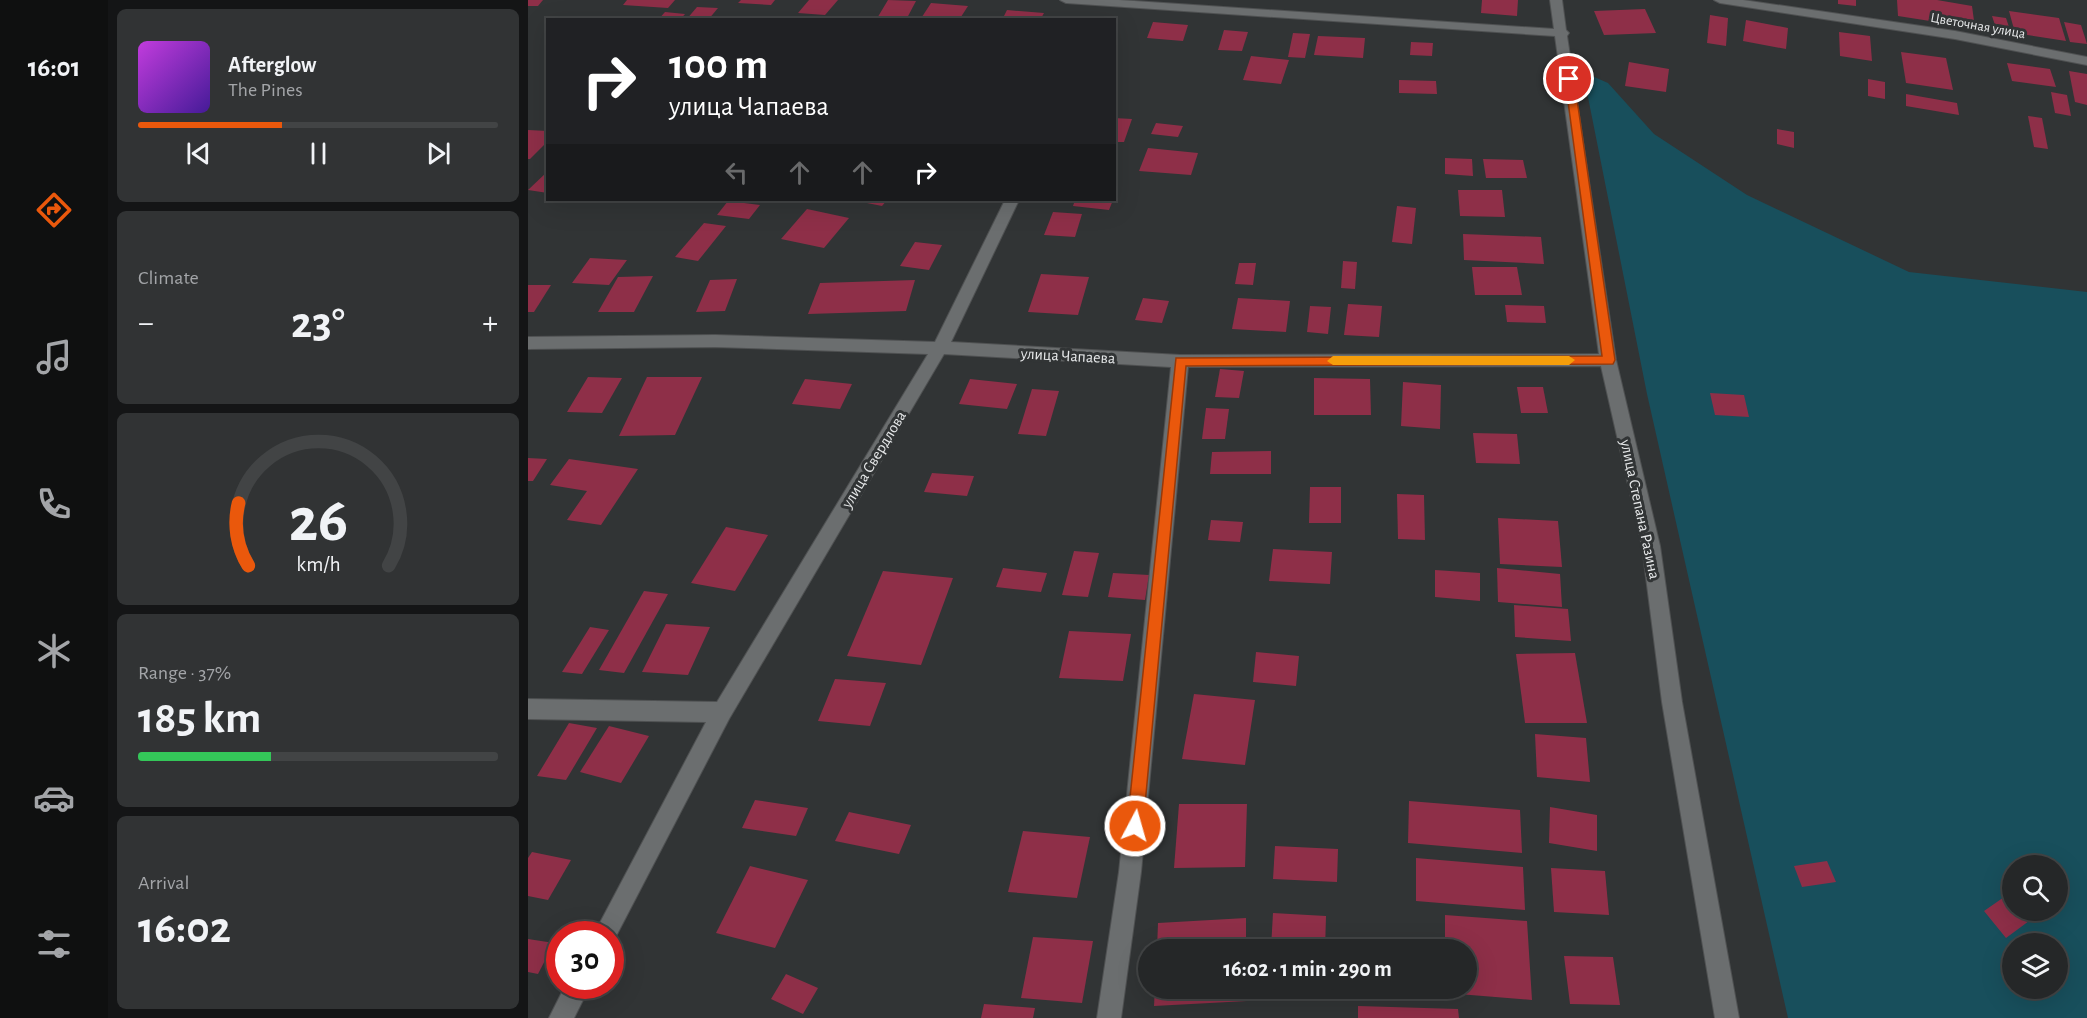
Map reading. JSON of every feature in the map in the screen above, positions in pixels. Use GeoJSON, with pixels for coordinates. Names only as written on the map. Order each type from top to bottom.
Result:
{"type":"FeatureCollection","features":[{"type":"Feature","properties":{"kind":"street"},"geometry":{"type":"LineString","coordinates":[[1066,0],[1563,33]]}},
{"type":"Feature","properties":{"kind":"street","name":"улица Степана Разина"},"geometry":{"type":"LineString","coordinates":[[1556,0],[1563,33],[1608,360],[1652,546],[1672,702],[1727,1018]]}},
{"type":"Feature","properties":{"kind":"street","name":"Цветочная улица"},"geometry":{"type":"LineString","coordinates":[[1720,0],[1955,35],[2087,61]]}},
{"type":"Feature","properties":{"kind":"street","name":"улица Свердлова"},"geometry":{"type":"LineString","coordinates":[[612,921],[722,712],[940,348],[1012,201]]}},
{"type":"Feature","properties":{"kind":"street","name":"улица Чапаева"},"geometry":{"type":"LineString","coordinates":[[528,343],[715,341],[940,348],[1180,361],[1608,360]]}},
{"type":"Feature","properties":{"kind":"street"},"geometry":{"type":"LineString","coordinates":[[1108,1018],[1130,872],[1180,361]]}},
{"type":"Feature","properties":{"kind":"street"},"geometry":{"type":"LineString","coordinates":[[528,709],[722,712]]}},
{"type":"Feature","properties":{"kind":"street"},"geometry":{"type":"LineString","coordinates":[[561,1018],[571,999]]}},
{"type":"Feature","properties":{"kind":"shaded area"},"geometry":{"type":"Polygon","coordinates":[[[1583,72],[1608,83],[1654,134],[1747,195],[1909,272],[2087,292],[2087,1018],[1788,1018],[1647,394],[1583,72]]]}},
{"type":"Feature","properties":{"kind":"building"},"geometry":{"type":"Polygon","coordinates":[[[528,0],[543,0],[538,6],[528,6],[528,0]]]}},
{"type":"Feature","properties":{"kind":"building"},"geometry":{"type":"Polygon","coordinates":[[[627,0],[675,0],[668,8],[623,5],[627,0]]]}},
{"type":"Feature","properties":{"kind":"building"},"geometry":{"type":"Polygon","coordinates":[[[741,0],[775,0],[771,5],[738,3],[741,0]]]}},
{"type":"Feature","properties":{"kind":"building"},"geometry":{"type":"Polygon","coordinates":[[[809,0],[838,0],[825,15],[798,13],[809,0]]]}},
{"type":"Feature","properties":{"kind":"building"},"geometry":{"type":"Polygon","coordinates":[[[888,0],[916,1],[907,18],[877,18],[888,0]]]}},
{"type":"Feature","properties":{"kind":"building"},"geometry":{"type":"Polygon","coordinates":[[[1482,0],[1518,0],[1517,16],[1481,13],[1482,0]]]}},
{"type":"Feature","properties":{"kind":"building"},"geometry":{"type":"Polygon","coordinates":[[[1838,0],[1856,0],[1856,6],[1838,4],[1838,0]]]}},
{"type":"Feature","properties":{"kind":"building"},"geometry":{"type":"Polygon","coordinates":[[[1897,0],[1937,0],[1972,6],[1975,28],[1898,16],[1897,0]]]}},
{"type":"Feature","properties":{"kind":"building"},"geometry":{"type":"Polygon","coordinates":[[[931,3],[968,6],[960,18],[921,18],[931,3]]]}},
{"type":"Feature","properties":{"kind":"building"},"geometry":{"type":"Polygon","coordinates":[[[697,7],[718,8],[710,18],[688,18],[697,7]]]}},
{"type":"Feature","properties":{"kind":"building"},"geometry":{"type":"Polygon","coordinates":[[[1645,9],[1656,33],[1604,35],[1594,11],[1645,9]]]}},
{"type":"Feature","properties":{"kind":"building"},"geometry":{"type":"Polygon","coordinates":[[[1007,10],[1044,13],[1041,18],[1003,18],[1007,10]]]}},
{"type":"Feature","properties":{"kind":"building"},"geometry":{"type":"Polygon","coordinates":[[[2009,11],[2059,18],[2066,41],[2015,33],[2009,11]]]}},
{"type":"Feature","properties":{"kind":"building"},"geometry":{"type":"Polygon","coordinates":[[[665,12],[685,14],[682,18],[660,18],[665,12]]]}},
{"type":"Feature","properties":{"kind":"building"},"geometry":{"type":"Polygon","coordinates":[[[1710,15],[1728,18],[1726,46],[1707,43],[1710,15]]]}},
{"type":"Feature","properties":{"kind":"building"},"geometry":{"type":"Polygon","coordinates":[[[1992,16],[2006,18],[2011,33],[1997,31],[1992,16]]]}},
{"type":"Feature","properties":{"kind":"building"},"geometry":{"type":"Polygon","coordinates":[[[1746,20],[1788,28],[1786,49],[1743,41],[1746,20]]]}},
{"type":"Feature","properties":{"kind":"building"},"geometry":{"type":"Polygon","coordinates":[[[1153,22],[1188,25],[1183,41],[1147,38],[1153,22]]]}},
{"type":"Feature","properties":{"kind":"building"},"geometry":{"type":"Polygon","coordinates":[[[2064,22],[2081,25],[2087,44],[2070,42],[2064,22]]]}},
{"type":"Feature","properties":{"kind":"building"},"geometry":{"type":"Polygon","coordinates":[[[1224,30],[1248,32],[1242,51],[1218,50],[1224,30]]]}},
{"type":"Feature","properties":{"kind":"building"},"geometry":{"type":"Polygon","coordinates":[[[1839,32],[1870,36],[1872,61],[1840,56],[1839,32]]]}},
{"type":"Feature","properties":{"kind":"building"},"geometry":{"type":"Polygon","coordinates":[[[1293,33],[1310,34],[1305,58],[1288,57],[1293,33]]]}},
{"type":"Feature","properties":{"kind":"building"},"geometry":{"type":"Polygon","coordinates":[[[1318,36],[1365,38],[1363,58],[1314,55],[1318,36]]]}},
{"type":"Feature","properties":{"kind":"building"},"geometry":{"type":"Polygon","coordinates":[[[1411,42],[1433,43],[1432,56],[1410,55],[1411,42]]]}},
{"type":"Feature","properties":{"kind":"building"},"geometry":{"type":"Polygon","coordinates":[[[1901,52],[1946,58],[1953,90],[1906,83],[1901,52]]]}},
{"type":"Feature","properties":{"kind":"building"},"geometry":{"type":"Polygon","coordinates":[[[1251,56],[1289,60],[1281,84],[1243,80],[1251,56]]]}},
{"type":"Feature","properties":{"kind":"building"},"geometry":{"type":"Polygon","coordinates":[[[1629,62],[1669,69],[1666,92],[1625,86],[1629,62]]]}},
{"type":"Feature","properties":{"kind":"building"},"geometry":{"type":"Polygon","coordinates":[[[2007,63],[2050,69],[2056,87],[2012,81],[2007,63]]]}},
{"type":"Feature","properties":{"kind":"building"},"geometry":{"type":"Polygon","coordinates":[[[2069,71],[2087,74],[2087,105],[2075,102],[2069,71]]]}},
{"type":"Feature","properties":{"kind":"building"},"geometry":{"type":"Polygon","coordinates":[[[1868,79],[1885,82],[1885,99],[1868,96],[1868,79]]]}},
{"type":"Feature","properties":{"kind":"building"},"geometry":{"type":"Polygon","coordinates":[[[1399,80],[1436,81],[1437,94],[1399,93],[1399,80]]]}},
{"type":"Feature","properties":{"kind":"building"},"geometry":{"type":"Polygon","coordinates":[[[2051,92],[2067,95],[2071,116],[2055,113],[2051,92]]]}},
{"type":"Feature","properties":{"kind":"building"},"geometry":{"type":"Polygon","coordinates":[[[1906,94],[1957,103],[1959,115],[1906,106],[1906,94]]]}},
{"type":"Feature","properties":{"kind":"building"},"geometry":{"type":"Polygon","coordinates":[[[2028,116],[2042,118],[2048,149],[2034,147],[2028,116]]]}},
{"type":"Feature","properties":{"kind":"building"},"geometry":{"type":"Polygon","coordinates":[[[1116,118],[1132,119],[1124,142],[1116,142],[1116,118]]]}},
{"type":"Feature","properties":{"kind":"building"},"geometry":{"type":"Polygon","coordinates":[[[1156,123],[1183,126],[1178,137],[1151,134],[1156,123]]]}},
{"type":"Feature","properties":{"kind":"building"},"geometry":{"type":"Polygon","coordinates":[[[1777,129],[1794,132],[1794,148],[1777,144],[1777,129]]]}},
{"type":"Feature","properties":{"kind":"building"},"geometry":{"type":"Polygon","coordinates":[[[528,130],[546,131],[546,143],[528,159],[528,130]]]}},
{"type":"Feature","properties":{"kind":"building"},"geometry":{"type":"Polygon","coordinates":[[[1148,148],[1198,153],[1191,175],[1139,171],[1148,148]]]}},
{"type":"Feature","properties":{"kind":"building"},"geometry":{"type":"Polygon","coordinates":[[[1445,158],[1472,159],[1473,176],[1445,174],[1445,158]]]}},
{"type":"Feature","properties":{"kind":"building"},"geometry":{"type":"Polygon","coordinates":[[[1483,159],[1523,160],[1527,178],[1486,178],[1483,159]]]}},
{"type":"Feature","properties":{"kind":"building"},"geometry":{"type":"Polygon","coordinates":[[[546,173],[546,193],[528,190],[546,173]]]}},
{"type":"Feature","properties":{"kind":"building"},"geometry":{"type":"Polygon","coordinates":[[[1458,190],[1502,190],[1505,217],[1460,216],[1458,190]]]}},
{"type":"Feature","properties":{"kind":"building"},"geometry":{"type":"Polygon","coordinates":[[[728,201],[760,205],[749,219],[717,215],[728,201]]]}},
{"type":"Feature","properties":{"kind":"building"},"geometry":{"type":"Polygon","coordinates":[[[868,201],[886,201],[882,206],[867,203],[868,201]]]}},
{"type":"Feature","properties":{"kind":"building"},"geometry":{"type":"Polygon","coordinates":[[[1075,201],[1113,201],[1109,210],[1073,206],[1075,201]]]}},
{"type":"Feature","properties":{"kind":"building"},"geometry":{"type":"Polygon","coordinates":[[[1397,206],[1416,208],[1412,244],[1392,242],[1397,206]]]}},
{"type":"Feature","properties":{"kind":"building"},"geometry":{"type":"Polygon","coordinates":[[[807,209],[849,218],[824,248],[781,239],[807,209]]]}},
{"type":"Feature","properties":{"kind":"building"},"geometry":{"type":"Polygon","coordinates":[[[1053,212],[1082,214],[1075,237],[1044,235],[1053,212]]]}},
{"type":"Feature","properties":{"kind":"building"},"geometry":{"type":"Polygon","coordinates":[[[704,223],[726,226],[698,261],[675,257],[704,223]]]}},
{"type":"Feature","properties":{"kind":"building"},"geometry":{"type":"Polygon","coordinates":[[[1463,234],[1541,237],[1544,264],[1464,260],[1463,234]]]}},
{"type":"Feature","properties":{"kind":"building"},"geometry":{"type":"Polygon","coordinates":[[[915,242],[942,245],[929,270],[900,266],[915,242]]]}},
{"type":"Feature","properties":{"kind":"building"},"geometry":{"type":"Polygon","coordinates":[[[590,258],[627,260],[609,285],[572,283],[590,258]]]}},
{"type":"Feature","properties":{"kind":"building"},"geometry":{"type":"Polygon","coordinates":[[[1343,261],[1357,262],[1355,289],[1341,288],[1343,261]]]}},
{"type":"Feature","properties":{"kind":"building"},"geometry":{"type":"Polygon","coordinates":[[[1239,263],[1256,263],[1253,285],[1235,284],[1239,263]]]}},
{"type":"Feature","properties":{"kind":"building"},"geometry":{"type":"Polygon","coordinates":[[[1472,267],[1517,267],[1522,295],[1475,295],[1472,267]]]}},
{"type":"Feature","properties":{"kind":"building"},"geometry":{"type":"Polygon","coordinates":[[[1041,274],[1089,277],[1078,315],[1028,312],[1041,274]]]}},
{"type":"Feature","properties":{"kind":"building"},"geometry":{"type":"Polygon","coordinates":[[[653,276],[634,312],[598,312],[618,277],[653,276]]]}},
{"type":"Feature","properties":{"kind":"building"},"geometry":{"type":"Polygon","coordinates":[[[737,279],[725,311],[696,312],[710,280],[737,279]]]}},
{"type":"Feature","properties":{"kind":"building"},"geometry":{"type":"Polygon","coordinates":[[[915,280],[906,311],[808,314],[820,283],[915,280]]]}},
{"type":"Feature","properties":{"kind":"building"},"geometry":{"type":"Polygon","coordinates":[[[528,285],[551,285],[534,312],[528,312],[528,285]]]}},
{"type":"Feature","properties":{"kind":"building"},"geometry":{"type":"Polygon","coordinates":[[[1143,298],[1169,301],[1162,323],[1135,320],[1143,298]]]}},
{"type":"Feature","properties":{"kind":"building"},"geometry":{"type":"Polygon","coordinates":[[[1238,298],[1290,301],[1286,332],[1232,329],[1238,298]]]}},
{"type":"Feature","properties":{"kind":"building"},"geometry":{"type":"Polygon","coordinates":[[[1348,304],[1382,306],[1379,337],[1344,335],[1348,304]]]}},
{"type":"Feature","properties":{"kind":"building"},"geometry":{"type":"Polygon","coordinates":[[[1505,305],[1544,306],[1546,323],[1507,322],[1505,305]]]}},
{"type":"Feature","properties":{"kind":"building"},"geometry":{"type":"Polygon","coordinates":[[[1310,306],[1331,307],[1328,334],[1307,332],[1310,306]]]}},
{"type":"Feature","properties":{"kind":"building"},"geometry":{"type":"Polygon","coordinates":[[[1220,369],[1244,371],[1239,398],[1215,397],[1220,369]]]}},
{"type":"Feature","properties":{"kind":"building"},"geometry":{"type":"Polygon","coordinates":[[[588,377],[622,378],[602,413],[567,412],[588,377]]]}},
{"type":"Feature","properties":{"kind":"building"},"geometry":{"type":"Polygon","coordinates":[[[647,377],[702,377],[675,435],[619,436],[647,377]]]}},
{"type":"Feature","properties":{"kind":"building"},"geometry":{"type":"Polygon","coordinates":[[[1314,378],[1370,379],[1371,415],[1314,415],[1314,378]]]}},
{"type":"Feature","properties":{"kind":"building"},"geometry":{"type":"Polygon","coordinates":[[[805,379],[852,384],[840,409],[792,404],[805,379]]]}},
{"type":"Feature","properties":{"kind":"building"},"geometry":{"type":"Polygon","coordinates":[[[970,379],[1017,384],[1007,409],[959,404],[970,379]]]}},
{"type":"Feature","properties":{"kind":"building"},"geometry":{"type":"Polygon","coordinates":[[[1403,382],[1441,385],[1440,429],[1401,426],[1403,382]]]}},
{"type":"Feature","properties":{"kind":"building"},"geometry":{"type":"Polygon","coordinates":[[[1517,387],[1543,387],[1548,413],[1521,413],[1517,387]]]}},
{"type":"Feature","properties":{"kind":"building"},"geometry":{"type":"Polygon","coordinates":[[[1032,389],[1059,391],[1046,436],[1018,434],[1032,389]]]}},
{"type":"Feature","properties":{"kind":"building"},"geometry":{"type":"Polygon","coordinates":[[[1710,393],[1744,395],[1749,417],[1715,415],[1710,393]]]}},
{"type":"Feature","properties":{"kind":"building"},"geometry":{"type":"Polygon","coordinates":[[[1206,408],[1229,409],[1225,439],[1202,439],[1206,408]]]}},
{"type":"Feature","properties":{"kind":"building"},"geometry":{"type":"Polygon","coordinates":[[[1473,433],[1517,434],[1520,464],[1476,463],[1473,433]]]}},
{"type":"Feature","properties":{"kind":"building"},"geometry":{"type":"Polygon","coordinates":[[[1271,451],[1271,474],[1210,474],[1212,452],[1271,451]]]}},
{"type":"Feature","properties":{"kind":"building"},"geometry":{"type":"Polygon","coordinates":[[[528,458],[547,459],[533,481],[528,481],[528,458]]]}},
{"type":"Feature","properties":{"kind":"building"},"geometry":{"type":"Polygon","coordinates":[[[569,459],[638,469],[601,525],[567,520],[587,491],[550,485],[569,459]]]}},
{"type":"Feature","properties":{"kind":"building"},"geometry":{"type":"Polygon","coordinates":[[[932,473],[974,476],[967,496],[924,492],[932,473]]]}},
{"type":"Feature","properties":{"kind":"building"},"geometry":{"type":"Polygon","coordinates":[[[1310,487],[1341,487],[1341,523],[1309,523],[1310,487]]]}},
{"type":"Feature","properties":{"kind":"building"},"geometry":{"type":"Polygon","coordinates":[[[1397,494],[1424,495],[1425,540],[1398,539],[1397,494]]]}},
{"type":"Feature","properties":{"kind":"building"},"geometry":{"type":"Polygon","coordinates":[[[1498,518],[1558,521],[1562,567],[1500,564],[1498,518]]]}},
{"type":"Feature","properties":{"kind":"building"},"geometry":{"type":"Polygon","coordinates":[[[1211,520],[1243,522],[1240,542],[1208,540],[1211,520]]]}},
{"type":"Feature","properties":{"kind":"building"},"geometry":{"type":"Polygon","coordinates":[[[726,527],[768,535],[735,591],[691,583],[726,527]]]}},
{"type":"Feature","properties":{"kind":"building"},"geometry":{"type":"Polygon","coordinates":[[[1273,549],[1332,552],[1330,584],[1269,581],[1273,549]]]}},
{"type":"Feature","properties":{"kind":"building"},"geometry":{"type":"Polygon","coordinates":[[[1074,551],[1099,553],[1088,597],[1062,595],[1074,551]]]}},
{"type":"Feature","properties":{"kind":"building"},"geometry":{"type":"Polygon","coordinates":[[[1003,568],[1047,573],[1041,592],[996,587],[1003,568]]]}},
{"type":"Feature","properties":{"kind":"building"},"geometry":{"type":"Polygon","coordinates":[[[1497,568],[1560,574],[1562,607],[1498,602],[1497,568]]]}},
{"type":"Feature","properties":{"kind":"building"},"geometry":{"type":"Polygon","coordinates":[[[1435,570],[1480,573],[1480,601],[1435,597],[1435,570]]]}},
{"type":"Feature","properties":{"kind":"building"},"geometry":{"type":"Polygon","coordinates":[[[883,571],[953,578],[921,665],[847,656],[883,571]]]}},
{"type":"Feature","properties":{"kind":"building"},"geometry":{"type":"Polygon","coordinates":[[[1113,573],[1149,575],[1145,600],[1108,597],[1113,573]]]}},
{"type":"Feature","properties":{"kind":"building"},"geometry":{"type":"Polygon","coordinates":[[[644,591],[668,594],[624,673],[599,670],[644,591]]]}},
{"type":"Feature","properties":{"kind":"building"},"geometry":{"type":"Polygon","coordinates":[[[1514,605],[1568,609],[1571,641],[1515,637],[1514,605]]]}},
{"type":"Feature","properties":{"kind":"building"},"geometry":{"type":"Polygon","coordinates":[[[666,624],[710,627],[688,675],[642,672],[666,624]]]}},
{"type":"Feature","properties":{"kind":"building"},"geometry":{"type":"Polygon","coordinates":[[[590,627],[609,630],[582,674],[562,672],[590,627]]]}},
{"type":"Feature","properties":{"kind":"building"},"geometry":{"type":"Polygon","coordinates":[[[1069,631],[1131,634],[1123,681],[1059,678],[1069,631]]]}},
{"type":"Feature","properties":{"kind":"building"},"geometry":{"type":"Polygon","coordinates":[[[1256,652],[1299,656],[1296,686],[1253,682],[1256,652]]]}},
{"type":"Feature","properties":{"kind":"building"},"geometry":{"type":"Polygon","coordinates":[[[1575,653],[1587,723],[1525,723],[1516,654],[1575,653]]]}},
{"type":"Feature","properties":{"kind":"building"},"geometry":{"type":"Polygon","coordinates":[[[835,679],[886,683],[870,726],[818,721],[835,679]]]}},
{"type":"Feature","properties":{"kind":"building"},"geometry":{"type":"Polygon","coordinates":[[[1194,694],[1255,700],[1245,765],[1182,759],[1194,694]]]}},
{"type":"Feature","properties":{"kind":"building"},"geometry":{"type":"Polygon","coordinates":[[[569,723],[597,728],[566,780],[537,776],[569,723]]]}},
{"type":"Feature","properties":{"kind":"building"},"geometry":{"type":"Polygon","coordinates":[[[609,726],[649,736],[621,783],[580,772],[609,726]]]}},
{"type":"Feature","properties":{"kind":"building"},"geometry":{"type":"Polygon","coordinates":[[[1535,734],[1586,738],[1590,782],[1537,777],[1535,734]]]}},
{"type":"Feature","properties":{"kind":"building"},"geometry":{"type":"Polygon","coordinates":[[[755,800],[808,808],[796,836],[742,828],[755,800]]]}},
{"type":"Feature","properties":{"kind":"building"},"geometry":{"type":"Polygon","coordinates":[[[1409,801],[1520,810],[1522,853],[1408,843],[1409,801]]]}},
{"type":"Feature","properties":{"kind":"building"},"geometry":{"type":"Polygon","coordinates":[[[1179,804],[1247,804],[1245,867],[1174,868],[1179,804]]]}},
{"type":"Feature","properties":{"kind":"building"},"geometry":{"type":"Polygon","coordinates":[[[1550,807],[1597,815],[1597,851],[1549,843],[1550,807]]]}},
{"type":"Feature","properties":{"kind":"building"},"geometry":{"type":"Polygon","coordinates":[[[849,812],[911,825],[899,854],[835,841],[849,812]]]}},
{"type":"Feature","properties":{"kind":"building"},"geometry":{"type":"Polygon","coordinates":[[[1023,831],[1090,837],[1077,898],[1008,892],[1023,831]]]}},
{"type":"Feature","properties":{"kind":"building"},"geometry":{"type":"Polygon","coordinates":[[[1275,846],[1338,849],[1337,882],[1273,879],[1275,846]]]}},
{"type":"Feature","properties":{"kind":"building"},"geometry":{"type":"Polygon","coordinates":[[[532,852],[571,860],[548,900],[528,896],[528,858],[532,852]]]}},
{"type":"Feature","properties":{"kind":"building"},"geometry":{"type":"Polygon","coordinates":[[[1416,858],[1523,867],[1525,910],[1416,901],[1416,858]]]}},
{"type":"Feature","properties":{"kind":"building"},"geometry":{"type":"Polygon","coordinates":[[[1827,861],[1836,882],[1802,887],[1794,866],[1827,861]]]}},
{"type":"Feature","properties":{"kind":"building"},"geometry":{"type":"Polygon","coordinates":[[[750,866],[808,880],[775,948],[716,933],[750,866]]]}},
{"type":"Feature","properties":{"kind":"building"},"geometry":{"type":"Polygon","coordinates":[[[1551,868],[1605,871],[1609,915],[1554,912],[1551,868]]]}},
{"type":"Feature","properties":{"kind":"building"},"geometry":{"type":"Polygon","coordinates":[[[2002,898],[2002,921],[2029,921],[2013,933],[2002,933],[1984,911],[2002,898]]]}},
{"type":"Feature","properties":{"kind":"building"},"geometry":{"type":"Polygon","coordinates":[[[1273,913],[1326,916],[1325,939],[1272,939],[1273,913]]]}},
{"type":"Feature","properties":{"kind":"building"},"geometry":{"type":"Polygon","coordinates":[[[1445,915],[1527,921],[1532,1000],[1477,996],[1477,939],[1445,939],[1445,915]]]}},
{"type":"Feature","properties":{"kind":"building"},"geometry":{"type":"Polygon","coordinates":[[[1246,918],[1246,939],[1157,939],[1158,923],[1246,918]]]}},
{"type":"Feature","properties":{"kind":"building"},"geometry":{"type":"Polygon","coordinates":[[[1033,937],[1093,941],[1082,1003],[1021,998],[1033,937]]]}},
{"type":"Feature","properties":{"kind":"building"},"geometry":{"type":"Polygon","coordinates":[[[528,939],[546,942],[546,958],[538,974],[528,972],[528,939]]]}},
{"type":"Feature","properties":{"kind":"building"},"geometry":{"type":"Polygon","coordinates":[[[1564,956],[1613,957],[1620,1005],[1570,1004],[1564,956]]]}},
{"type":"Feature","properties":{"kind":"building"},"geometry":{"type":"Polygon","coordinates":[[[786,974],[818,988],[803,1014],[771,999],[786,974]]]}},
{"type":"Feature","properties":{"kind":"building"},"geometry":{"type":"Polygon","coordinates":[[[1154,999],[1247,999],[1247,1001],[1154,1006],[1154,999]]]}},
{"type":"Feature","properties":{"kind":"building"},"geometry":{"type":"Polygon","coordinates":[[[984,1004],[1035,1008],[1033,1018],[981,1018],[984,1004]]]}},
{"type":"Feature","properties":{"kind":"building"},"geometry":{"type":"Polygon","coordinates":[[[1358,1006],[1458,1009],[1459,1018],[1358,1018],[1358,1006]]]}},
{"type":"Feature","properties":{"kind":"slow traffic"},"geometry":{"type":"LineString","coordinates":[[1333,361],[1569,360]]}},
{"type":"Feature","properties":{"kind":"route"},"geometry":{"type":"LineString","coordinates":[[1135,826],[1180,361],[1608,360],[1569,79]]}}]}
